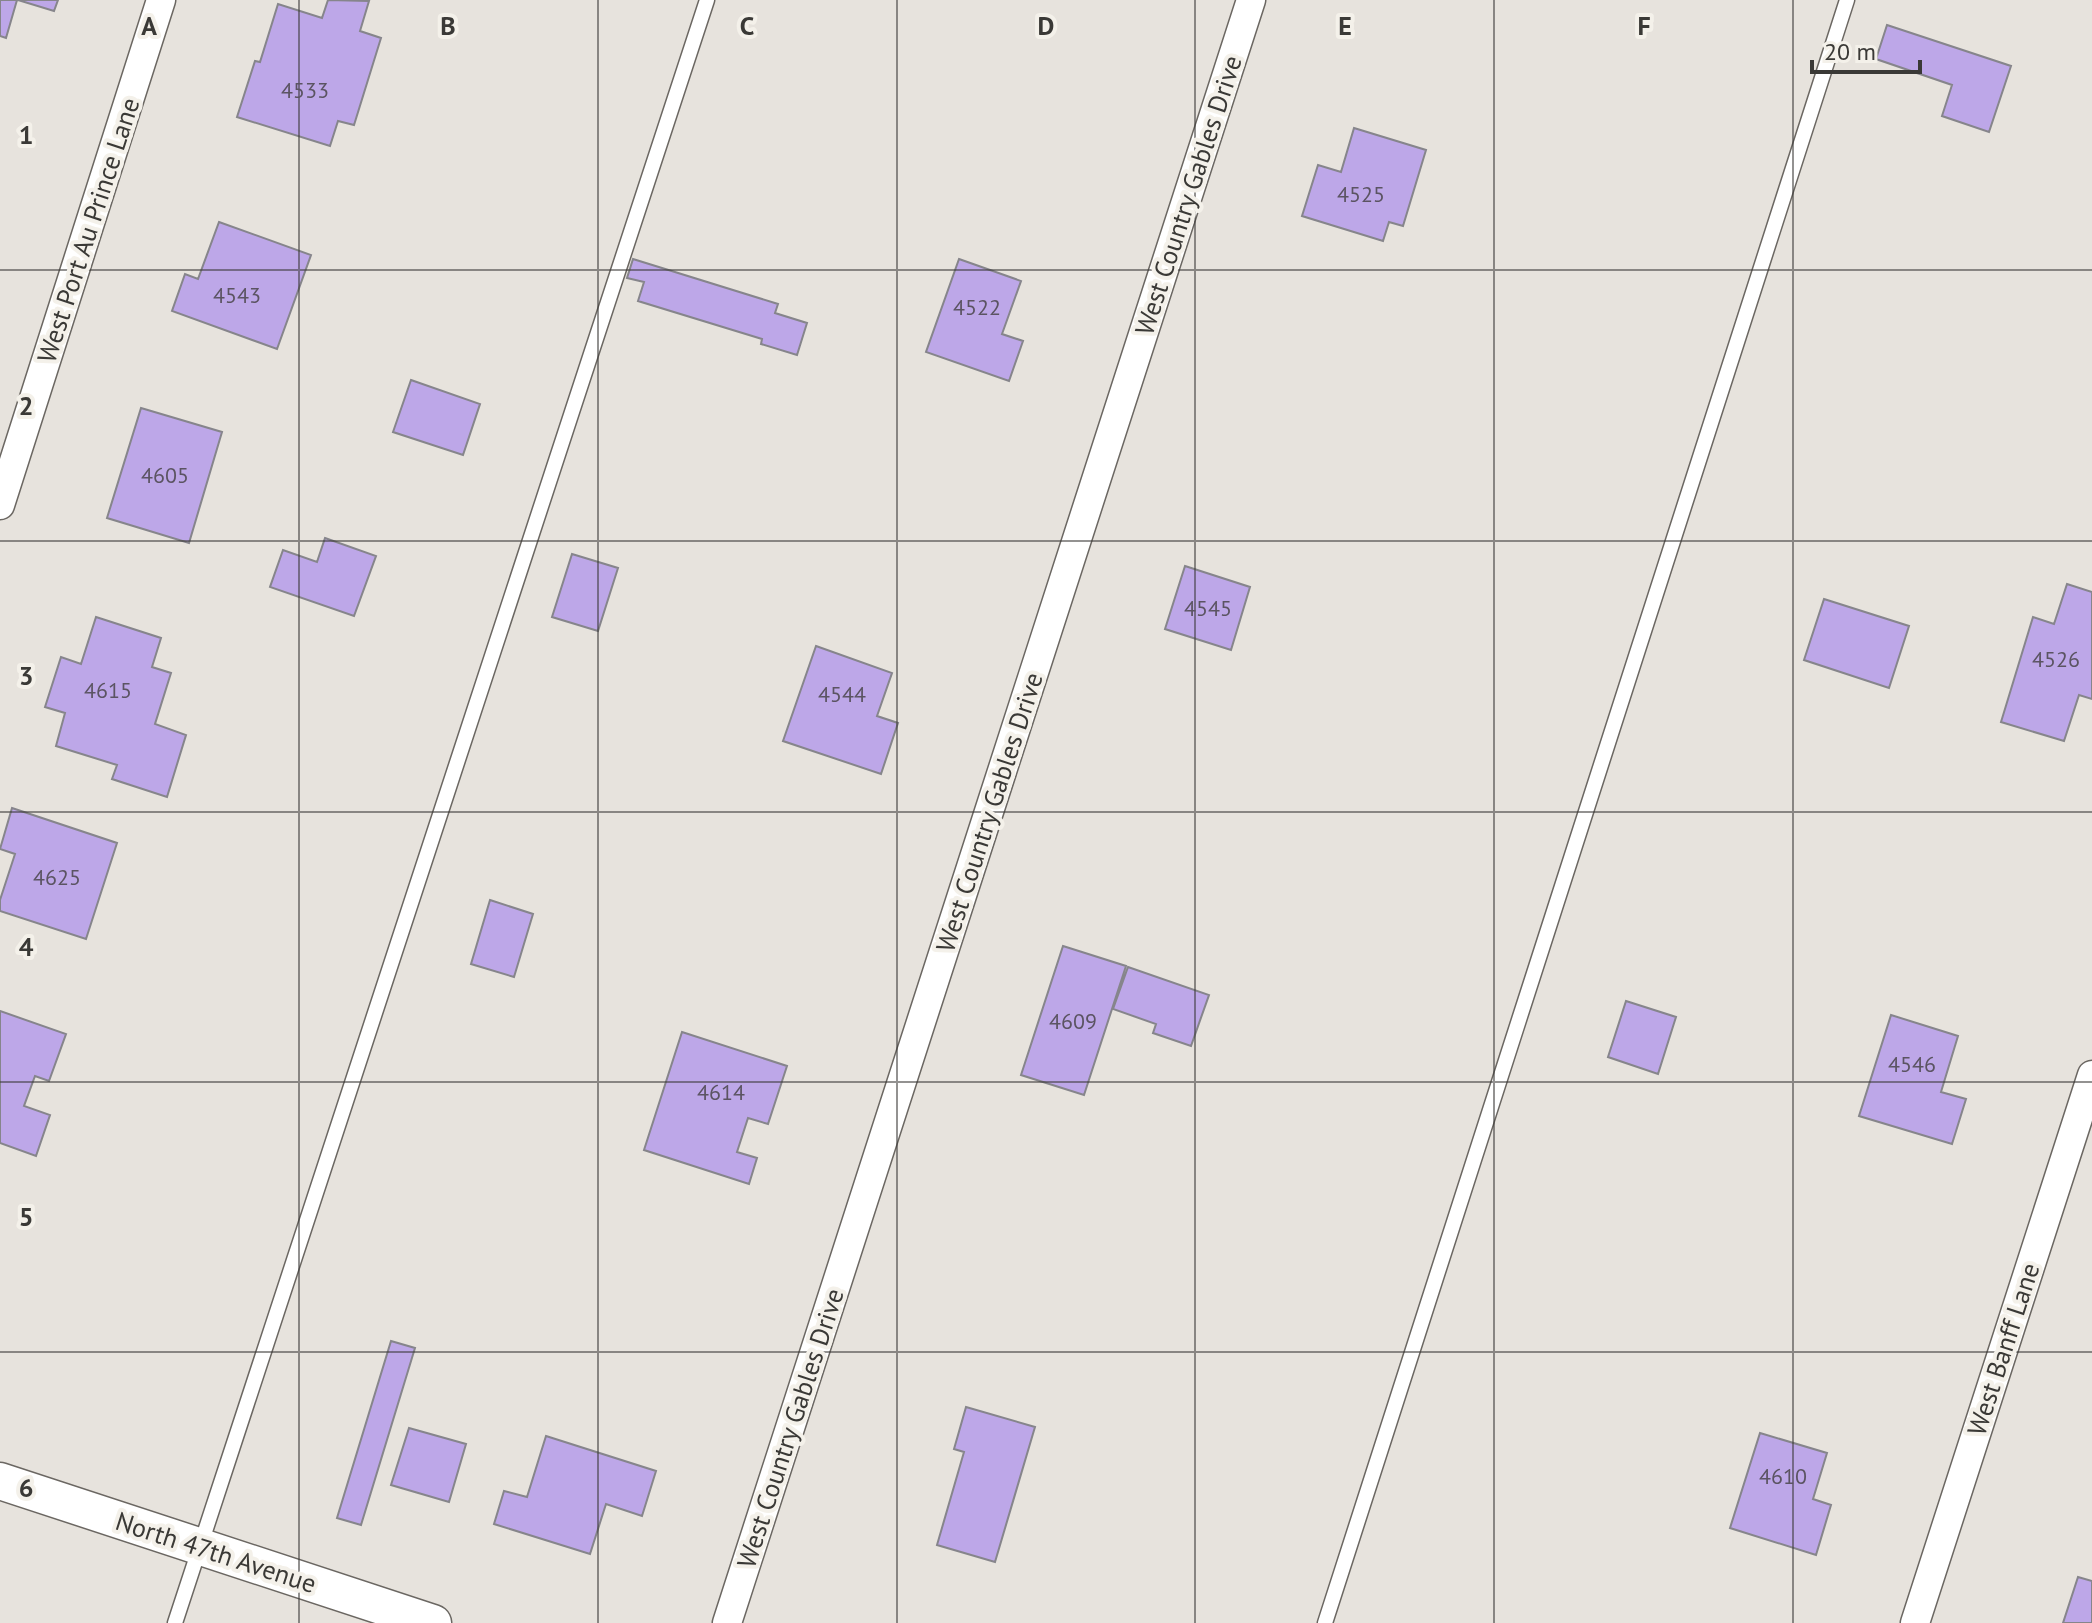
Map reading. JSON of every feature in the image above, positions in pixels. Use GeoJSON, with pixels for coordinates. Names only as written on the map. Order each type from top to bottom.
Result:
{"type":"FeatureCollection","features":[{"type":"Feature","properties":{"kind":"street","name":"West Port Au Prince Lane"},"geometry":{"type":"LineString","coordinates":[[0,505],[161,0]]}},
{"type":"Feature","properties":{"kind":"street","name":"West Country Gables Drive"},"geometry":{"type":"LineString","coordinates":[[727,1623],[1251,0]]}},
{"type":"Feature","properties":{"kind":"street","name":"West Banff Lane"},"geometry":{"type":"LineString","coordinates":[[1915,1623],[2092,1075]]}},
{"type":"Feature","properties":{"kind":"street","name":"North 47th Avenue"},"geometry":{"type":"LineString","coordinates":[[0,1481],[433,1623]]}},
{"type":"Feature","properties":{"kind":"lane"},"geometry":{"type":"LineString","coordinates":[[175,1623],[707,0]]}},
{"type":"Feature","properties":{"kind":"lane"},"geometry":{"type":"LineString","coordinates":[[1325,1623],[1847,0]]}},
{"type":"Feature","properties":{"kind":"building"},"geometry":{"type":"Polygon","coordinates":[[[0,0],[17,0],[6,38],[0,36],[0,0]]]}},
{"type":"Feature","properties":{"kind":"building"},"geometry":{"type":"Polygon","coordinates":[[[18,0],[58,0],[54,11],[18,0]]]}},
{"type":"Feature","properties":{"kind":"building"},"geometry":{"type":"Polygon","coordinates":[[[328,0],[369,1],[360,31],[381,38],[354,125],[338,121],[330,146],[237,117],[255,61],[260,62],[278,4],[322,18],[328,0]]]}},
{"type":"Feature","properties":{"kind":"building"},"geometry":{"type":"Polygon","coordinates":[[[1887,25],[2011,66],[1989,132],[1942,116],[1952,85],[1876,59],[1887,25]]]}},
{"type":"Feature","properties":{"kind":"building"},"geometry":{"type":"Polygon","coordinates":[[[1354,128],[1426,150],[1403,226],[1389,222],[1383,241],[1302,216],[1318,165],[1341,172],[1354,128]]]}},
{"type":"Feature","properties":{"kind":"building"},"geometry":{"type":"Polygon","coordinates":[[[219,222],[311,255],[277,349],[172,311],[185,274],[198,279],[219,222]]]}},
{"type":"Feature","properties":{"kind":"building"},"geometry":{"type":"Polygon","coordinates":[[[633,259],[778,304],[775,313],[807,323],[797,355],[761,344],[762,339],[638,301],[644,282],[627,278],[633,259]]]}},
{"type":"Feature","properties":{"kind":"building"},"geometry":{"type":"Polygon","coordinates":[[[959,259],[1021,281],[1002,334],[1023,341],[1009,381],[926,352],[959,259]]]}},
{"type":"Feature","properties":{"kind":"building"},"geometry":{"type":"Polygon","coordinates":[[[411,380],[480,404],[463,455],[393,432],[411,380]]]}},
{"type":"Feature","properties":{"kind":"building"},"geometry":{"type":"Polygon","coordinates":[[[141,408],[222,432],[189,543],[107,518],[141,408]]]}},
{"type":"Feature","properties":{"kind":"building"},"geometry":{"type":"Polygon","coordinates":[[[325,538],[376,556],[354,616],[270,587],[283,550],[317,562],[325,538]]]}},
{"type":"Feature","properties":{"kind":"building"},"geometry":{"type":"Polygon","coordinates":[[[572,554],[618,568],[598,631],[552,617],[572,554]]]}},
{"type":"Feature","properties":{"kind":"building"},"geometry":{"type":"Polygon","coordinates":[[[1185,566],[1250,587],[1231,650],[1165,629],[1185,566]]]}},
{"type":"Feature","properties":{"kind":"building"},"geometry":{"type":"Polygon","coordinates":[[[2067,584],[2092,592],[2092,699],[2079,695],[2064,741],[2001,722],[2033,617],[2054,624],[2067,584]]]}},
{"type":"Feature","properties":{"kind":"building"},"geometry":{"type":"Polygon","coordinates":[[[1824,599],[1909,626],[1889,688],[1804,660],[1824,599]]]}},
{"type":"Feature","properties":{"kind":"building"},"geometry":{"type":"Polygon","coordinates":[[[96,617],[161,638],[152,667],[171,673],[155,724],[186,735],[167,797],[112,779],[117,765],[56,746],[65,713],[45,707],[61,657],[81,664],[96,617]]]}},
{"type":"Feature","properties":{"kind":"building"},"geometry":{"type":"Polygon","coordinates":[[[816,646],[892,673],[877,716],[898,723],[881,774],[783,741],[816,646]]]}},
{"type":"Feature","properties":{"kind":"building"},"geometry":{"type":"Polygon","coordinates":[[[12,808],[117,843],[86,939],[0,911],[0,900],[15,854],[0,849],[12,808]]]}},
{"type":"Feature","properties":{"kind":"building"},"geometry":{"type":"Polygon","coordinates":[[[490,900],[533,914],[514,977],[471,964],[490,900]]]}},
{"type":"Feature","properties":{"kind":"building"},"geometry":{"type":"Polygon","coordinates":[[[1063,946],[1126,966],[1084,1095],[1021,1075],[1063,946]]]}},
{"type":"Feature","properties":{"kind":"building"},"geometry":{"type":"Polygon","coordinates":[[[1128,967],[1209,995],[1191,1046],[1153,1033],[1156,1024],[1113,1009],[1128,967]]]}},
{"type":"Feature","properties":{"kind":"building"},"geometry":{"type":"Polygon","coordinates":[[[1626,1001],[1676,1017],[1658,1074],[1608,1057],[1626,1001]]]}},
{"type":"Feature","properties":{"kind":"building"},"geometry":{"type":"Polygon","coordinates":[[[0,1011],[66,1034],[49,1081],[35,1076],[24,1106],[50,1115],[36,1156],[0,1143],[0,1011]]]}},
{"type":"Feature","properties":{"kind":"building"},"geometry":{"type":"Polygon","coordinates":[[[1891,1015],[1958,1036],[1941,1092],[1966,1099],[1952,1144],[1859,1116],[1891,1015]]]}},
{"type":"Feature","properties":{"kind":"building"},"geometry":{"type":"Polygon","coordinates":[[[682,1032],[787,1066],[768,1124],[748,1118],[737,1152],[757,1158],[749,1184],[644,1150],[682,1032]]]}},
{"type":"Feature","properties":{"kind":"building"},"geometry":{"type":"Polygon","coordinates":[[[391,1341],[415,1348],[361,1525],[337,1518],[391,1341]]]}},
{"type":"Feature","properties":{"kind":"building"},"geometry":{"type":"Polygon","coordinates":[[[966,1407],[1035,1427],[995,1562],[937,1545],[964,1452],[954,1449],[966,1407]]]}},
{"type":"Feature","properties":{"kind":"building"},"geometry":{"type":"Polygon","coordinates":[[[409,1428],[466,1444],[449,1502],[391,1485],[409,1428]]]}},
{"type":"Feature","properties":{"kind":"building"},"geometry":{"type":"Polygon","coordinates":[[[1760,1433],[1827,1453],[1813,1499],[1831,1505],[1816,1555],[1730,1528],[1760,1433]]]}},
{"type":"Feature","properties":{"kind":"building"},"geometry":{"type":"Polygon","coordinates":[[[546,1436],[656,1471],[642,1516],[606,1504],[590,1554],[494,1524],[504,1491],[527,1497],[546,1436]]]}},
{"type":"Feature","properties":{"kind":"building"},"geometry":{"type":"Polygon","coordinates":[[[2078,1577],[2092,1581],[2092,1623],[2063,1623],[2078,1577]]]}}]}
